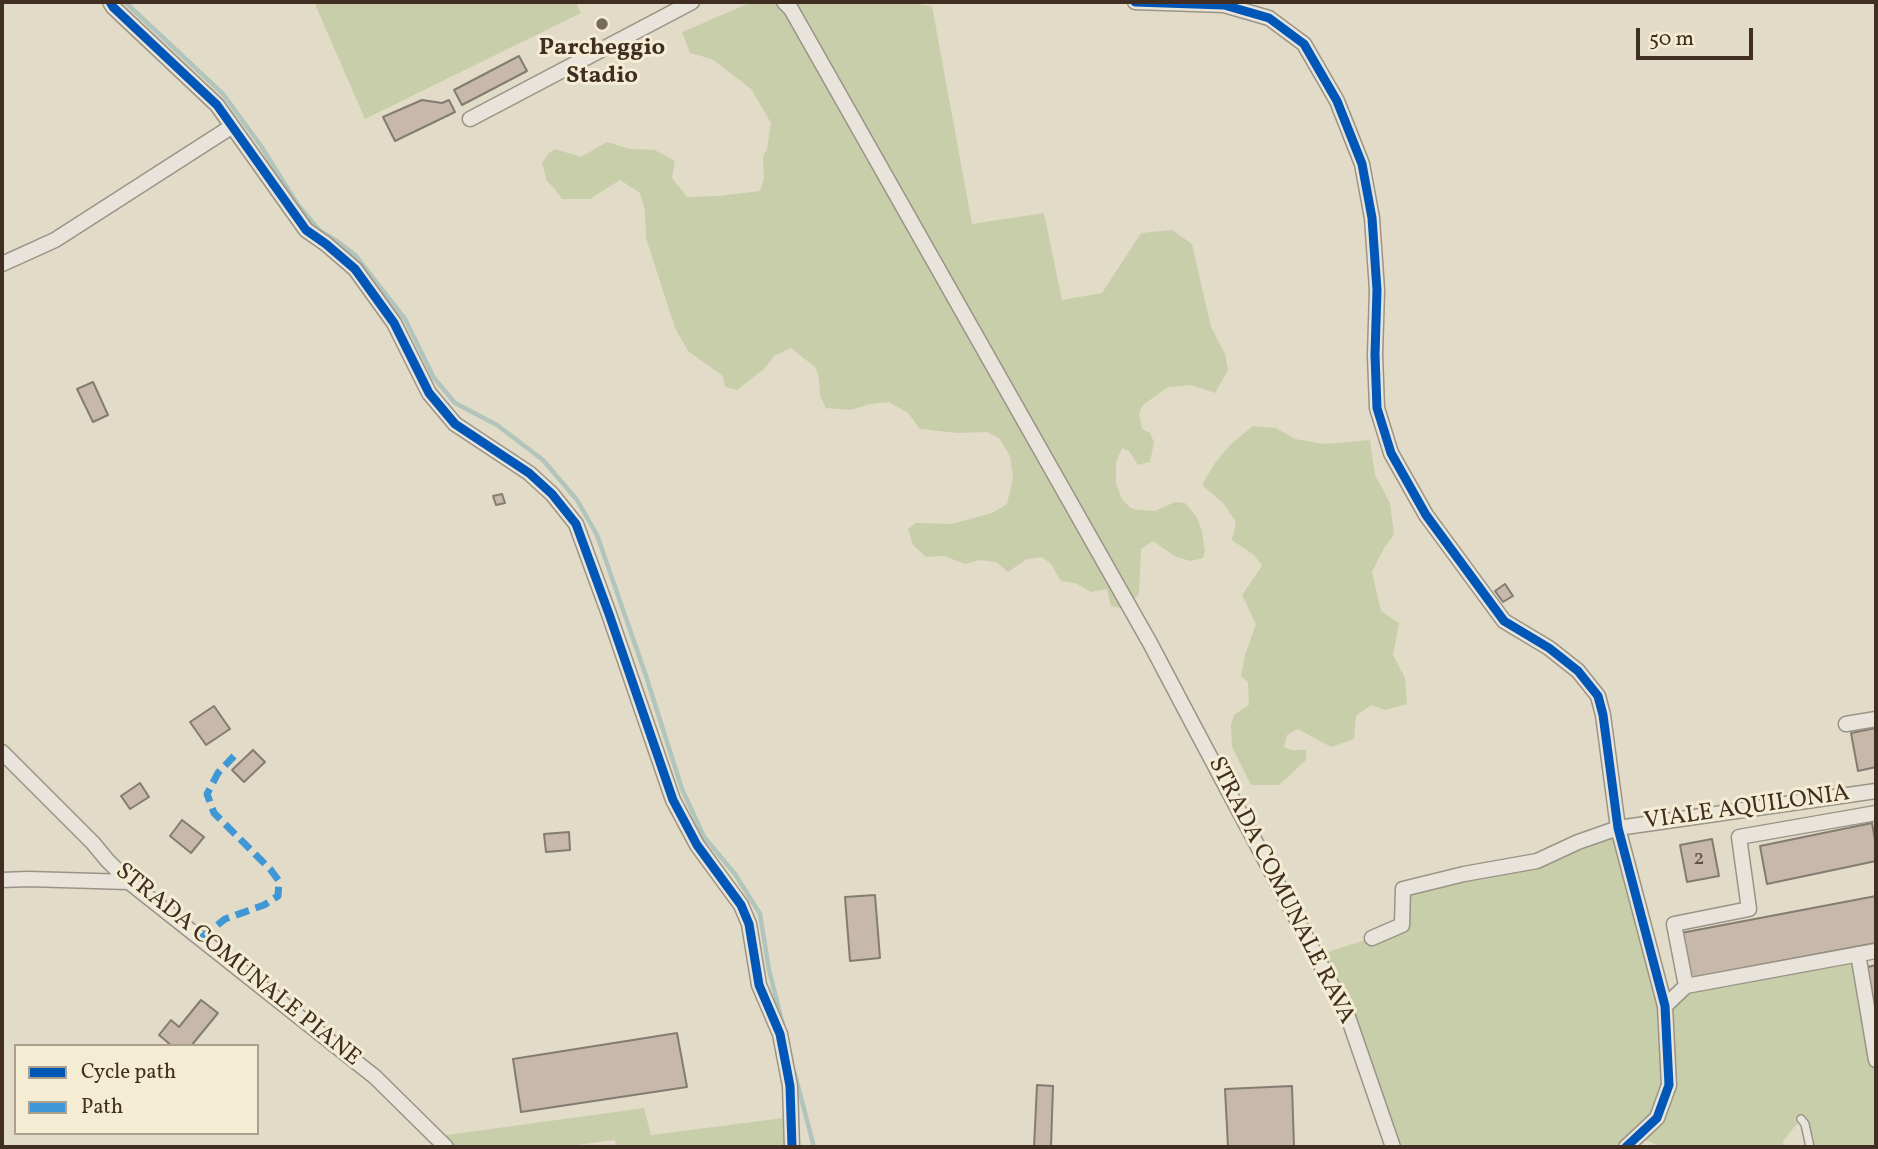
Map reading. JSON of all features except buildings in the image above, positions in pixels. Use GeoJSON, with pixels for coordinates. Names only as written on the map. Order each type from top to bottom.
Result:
{"type":"FeatureCollection","features":[{"type":"Feature","properties":{"kind":"street"},"geometry":{"type":"LineString","coordinates":[[110,2],[216,105],[306,230],[355,269],[394,323],[429,393],[455,424],[529,472],[552,494],[576,524],[610,614],[673,800],[697,845],[741,905],[749,924],[759,985],[780,1034],[790,1086],[792,1147]]}},
{"type":"Feature","properties":{"kind":"street"},"geometry":{"type":"LineString","coordinates":[[470,120],[692,2]]}},
{"type":"Feature","properties":{"kind":"street"},"geometry":{"type":"LineString","coordinates":[[1135,2],[1224,5],[1269,18],[1304,44],[1337,101],[1362,164],[1372,218],[1377,290],[1377,408],[1391,453],[1426,515],[1504,621],[1559,655],[1578,671],[1598,696],[1604,715],[1618,828],[1665,1006],[1669,1085],[1657,1118],[1626,1147]]}},
{"type":"Feature","properties":{"kind":"street","name":"STRADA COMUNALE RAVA"},"geometry":{"type":"LineString","coordinates":[[788,4],[1150,643],[1346,1014],[1393,1147]]}},
{"type":"Feature","properties":{"kind":"street"},"geometry":{"type":"LineString","coordinates":[[2,264],[55,240],[231,127]]}},
{"type":"Feature","properties":{"kind":"street"},"geometry":{"type":"LineString","coordinates":[[1846,724],[1876,719]]}},
{"type":"Feature","properties":{"kind":"street","name":"STRADA COMUNALE PIANE"},"geometry":{"type":"LineString","coordinates":[[2,752],[129,882],[375,1077],[446,1147]]}},
{"type":"Feature","properties":{"kind":"street","name":"VIALE AQUILONIA"},"geometry":{"type":"LineString","coordinates":[[1372,937],[1402,925],[1403,889],[1464,874],[1537,861],[1578,842],[1618,828],[1876,791]]}},
{"type":"Feature","properties":{"kind":"street"},"geometry":{"type":"LineString","coordinates":[[1686,986],[1674,924],[1749,909],[1739,836],[1876,813]]}},
{"type":"Feature","properties":{"kind":"street"},"geometry":{"type":"LineString","coordinates":[[2,880],[28,878],[129,882]]}},
{"type":"Feature","properties":{"kind":"street"},"geometry":{"type":"LineString","coordinates":[[1665,1006],[1686,986],[1876,951]]}},
{"type":"Feature","properties":{"kind":"street"},"geometry":{"type":"LineString","coordinates":[[1858,954],[1876,1060]]}},
{"type":"Feature","properties":{"kind":"lane"},"geometry":{"type":"LineString","coordinates":[[1801,1119],[1805,1124],[1810,1147]]}},
{"type":"Feature","properties":{"kind":"green space"},"geometry":{"type":"Polygon","coordinates":[[[314,2],[576,2],[581,13],[365,119],[314,2]]]}},
{"type":"Feature","properties":{"kind":"green space"},"geometry":{"type":"Polygon","coordinates":[[[752,2],[902,2],[932,6],[972,224],[1044,213],[1062,300],[1102,293],[1141,233],[1172,230],[1192,244],[1211,327],[1225,354],[1228,370],[1215,393],[1191,385],[1168,387],[1143,405],[1139,414],[1142,429],[1150,433],[1154,442],[1150,462],[1138,465],[1129,451],[1122,448],[1116,462],[1116,483],[1122,499],[1131,508],[1155,511],[1175,502],[1185,503],[1196,516],[1202,531],[1205,551],[1203,558],[1191,561],[1176,557],[1153,541],[1141,549],[1139,594],[1124,609],[1111,606],[1107,589],[1091,592],[1075,583],[1061,581],[1051,564],[1042,557],[1027,559],[1008,572],[996,562],[980,560],[965,564],[944,556],[926,557],[913,545],[908,529],[916,523],[952,524],[992,513],[1007,504],[1013,478],[1010,456],[999,438],[987,432],[958,433],[920,429],[908,413],[889,402],[851,410],[826,408],[820,396],[816,368],[791,348],[774,356],[764,369],[737,390],[725,387],[723,376],[688,351],[675,328],[646,238],[645,211],[640,193],[620,180],[590,199],[562,199],[547,181],[542,163],[555,149],[581,157],[607,142],[630,149],[655,150],[675,161],[672,178],[687,197],[760,191],[764,178],[763,157],[771,123],[751,89],[712,59],[690,53],[682,32],[752,2]]]}},
{"type":"Feature","properties":{"kind":"green space"},"geometry":{"type":"Polygon","coordinates":[[[1253,426],[1276,428],[1295,439],[1324,444],[1370,440],[1375,475],[1390,503],[1394,535],[1385,546],[1372,572],[1381,611],[1399,623],[1393,655],[1405,678],[1407,704],[1385,710],[1371,705],[1356,716],[1354,739],[1331,747],[1298,729],[1287,735],[1284,747],[1306,750],[1306,760],[1279,785],[1251,785],[1232,747],[1231,725],[1234,715],[1249,705],[1248,682],[1241,676],[1256,624],[1242,595],[1262,566],[1254,555],[1232,540],[1236,522],[1223,503],[1202,485],[1231,444],[1253,426]]]}},
{"type":"Feature","properties":{"kind":"green space"},"geometry":{"type":"Polygon","coordinates":[[[1618,828],[1665,1006],[1686,986],[1858,954],[1876,1060],[1876,1147],[1810,1147],[1801,1119],[1783,1141],[1784,1147],[1663,1147],[1637,1137],[1626,1147],[1393,1147],[1382,1114],[1315,956],[1372,938],[1402,925],[1403,889],[1537,861],[1618,828]]]}},
{"type":"Feature","properties":{"kind":"green space"},"geometry":{"type":"Polygon","coordinates":[[[644,1108],[651,1135],[791,1117],[792,1147],[616,1147],[615,1140],[562,1147],[452,1147],[440,1136],[644,1108]]]}},
{"type":"Feature","properties":{"kind":"waterway"},"geometry":{"type":"LineString","coordinates":[[125,2],[223,94],[261,146],[298,205],[320,231],[355,255],[405,319],[434,378],[455,403],[497,425],[543,460],[577,500],[597,535],[682,789],[704,837],[735,874],[760,914],[769,970],[783,1025]]}},
{"type":"Feature","properties":{"kind":"waterway"},"geometry":{"type":"LineString","coordinates":[[794,1071],[814,1147]]}},
{"type":"Feature","properties":{"kind":"marked path"},"geometry":{"type":"LineString","coordinates":[[201,938],[225,919],[264,905],[278,896],[279,881],[214,813],[207,794],[218,773],[234,756]]}},
{"type":"Feature","properties":{"kind":"cycle path"},"geometry":{"type":"LineString","coordinates":[[110,2],[217,105],[306,230],[355,269],[394,323],[429,393],[455,424],[529,473],[552,494],[576,524],[673,800],[697,845],[741,905],[749,924],[759,985],[780,1034],[790,1086],[792,1147]]}},
{"type":"Feature","properties":{"kind":"cycle path"},"geometry":{"type":"LineString","coordinates":[[1135,2],[1224,5],[1269,18],[1304,44],[1337,101],[1362,164],[1372,218],[1377,290],[1377,408],[1391,453],[1426,515],[1504,621],[1549,648],[1578,671],[1598,696],[1618,828],[1665,1006],[1669,1085],[1657,1118],[1626,1147]]}},
{"type":"Feature","properties":{"kind":"place","name":"Parcheggio Stadio"},"geometry":{"type":"Point","coordinates":[602,24]}}]}
